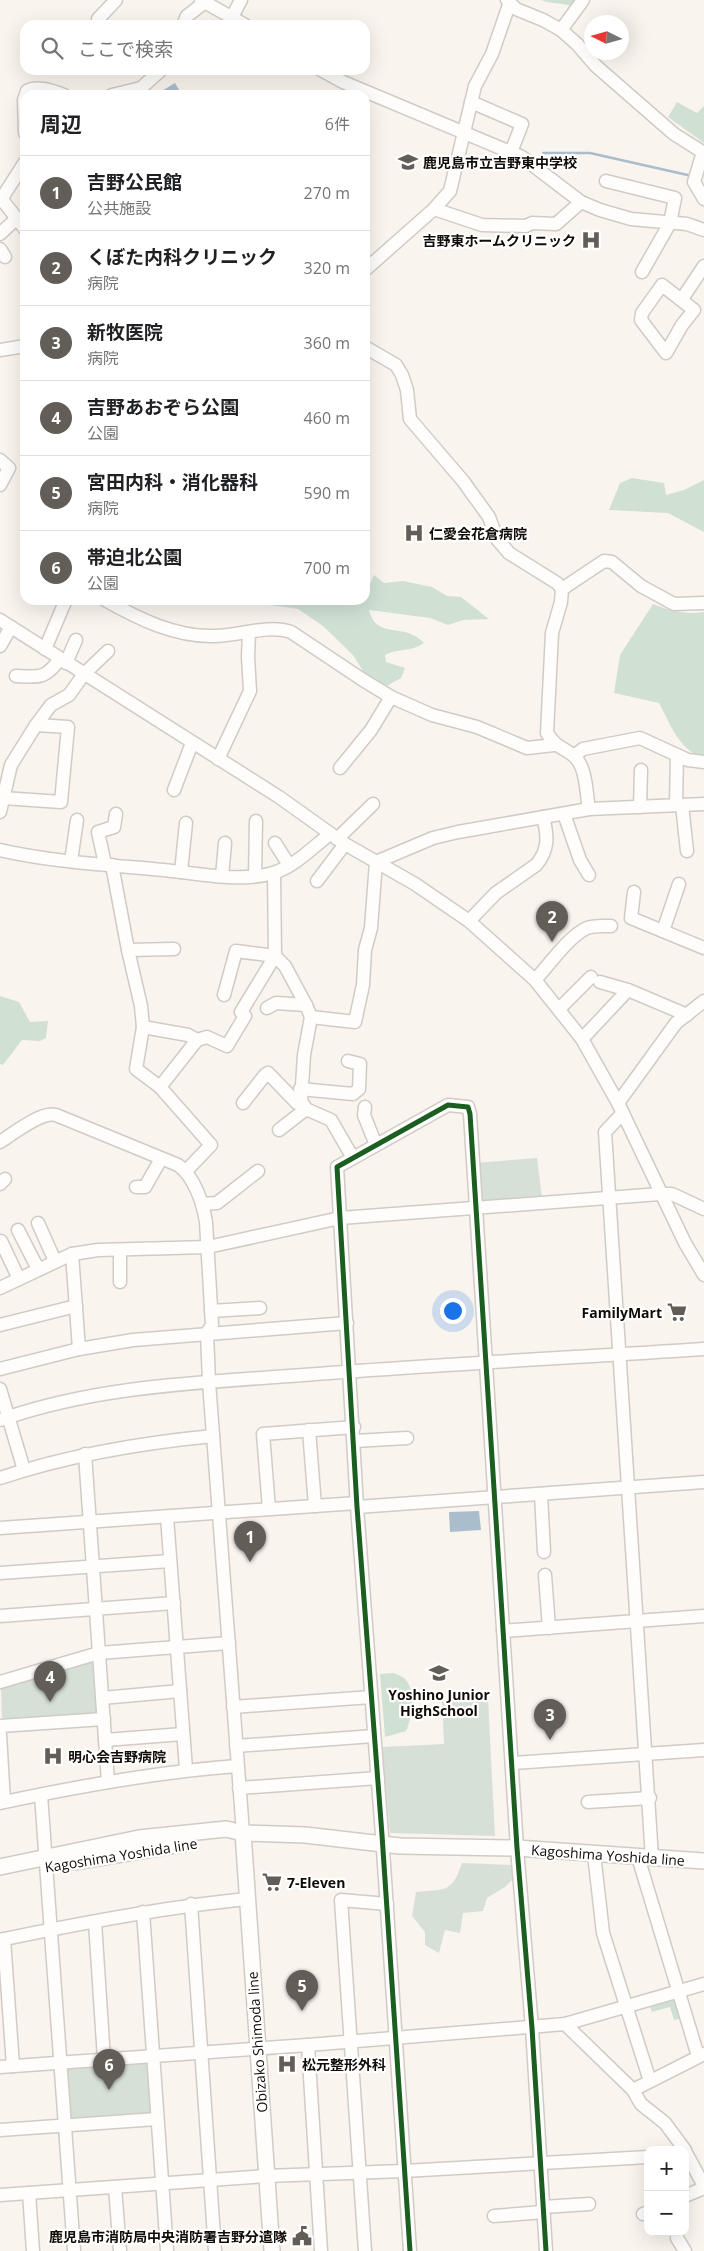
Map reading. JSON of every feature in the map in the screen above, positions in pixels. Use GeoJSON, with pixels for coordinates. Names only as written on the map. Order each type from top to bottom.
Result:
{"type":"FeatureCollection","features":[{"type":"Feature","properties":{"kind":"main road","name":"Kagoshima Yoshida line"},"geometry":{"type":"LineString","coordinates":[[0,1867],[46,1863],[226,1838],[243,1833],[305,1836],[383,1844],[517,1848],[704,1862]]}},
{"type":"Feature","properties":{"kind":"main road","name":"Obizako Shimoda line"},"geometry":{"type":"LineString","coordinates":[[243,1833],[272,2251]]}},
{"type":"Feature","properties":{"kind":"main road","name":"Kagoshima Yoshida line"},"geometry":{"type":"LineString","coordinates":[[0,1876],[46,1863]]}},
{"type":"Feature","properties":{"kind":"street"},"geometry":{"type":"LineString","coordinates":[[98,20],[116,0]]}},
{"type":"Feature","properties":{"kind":"street"},"geometry":{"type":"LineString","coordinates":[[231,16],[235,0]]}},
{"type":"Feature","properties":{"kind":"street"},"geometry":{"type":"LineString","coordinates":[[231,16],[242,0]]}},
{"type":"Feature","properties":{"kind":"street"},"geometry":{"type":"LineString","coordinates":[[561,30],[583,0]]}},
{"type":"Feature","properties":{"kind":"street"},"geometry":{"type":"LineString","coordinates":[[185,20],[203,1],[237,20]]}},
{"type":"Feature","properties":{"kind":"street"},"geometry":{"type":"LineString","coordinates":[[509,1],[516,9],[561,30],[577,44],[596,66],[674,134],[703,152],[694,182],[704,199]]}},
{"type":"Feature","properties":{"kind":"street"},"geometry":{"type":"LineString","coordinates":[[370,266],[434,209],[450,190],[471,102],[480,74],[492,54],[509,1]]}},
{"type":"Feature","properties":{"kind":"street"},"geometry":{"type":"LineString","coordinates":[[133,90],[141,88],[155,75]]}},
{"type":"Feature","properties":{"kind":"street"},"geometry":{"type":"LineString","coordinates":[[330,75],[362,90]]}},
{"type":"Feature","properties":{"kind":"street"},"geometry":{"type":"LineString","coordinates":[[29,90],[32,88],[45,90]]}},
{"type":"Feature","properties":{"kind":"street"},"geometry":{"type":"LineString","coordinates":[[370,94],[511,152],[535,165],[582,202],[631,219],[687,224],[704,230]]}},
{"type":"Feature","properties":{"kind":"street"},"geometry":{"type":"LineString","coordinates":[[471,102],[522,124],[511,152]]}},
{"type":"Feature","properties":{"kind":"street"},"geometry":{"type":"LineString","coordinates":[[20,170],[1,198],[20,223]]}},
{"type":"Feature","properties":{"kind":"street"},"geometry":{"type":"LineString","coordinates":[[606,181],[674,196],[670,222],[642,272]]}},
{"type":"Feature","properties":{"kind":"street"},"geometry":{"type":"LineString","coordinates":[[434,209],[482,225],[526,226],[532,224],[556,224],[582,202]]}},
{"type":"Feature","properties":{"kind":"street"},"geometry":{"type":"LineString","coordinates":[[0,234],[20,224]]}},
{"type":"Feature","properties":{"kind":"street"},"geometry":{"type":"LineString","coordinates":[[682,299],[704,266]]}},
{"type":"Feature","properties":{"kind":"street"},"geometry":{"type":"LineString","coordinates":[[662,285],[682,299],[694,310],[682,325],[666,353],[641,320],[642,313],[662,285]]}},
{"type":"Feature","properties":{"kind":"street"},"geometry":{"type":"LineString","coordinates":[[0,350],[20,347]]}},
{"type":"Feature","properties":{"kind":"street"},"geometry":{"type":"LineString","coordinates":[[370,350],[396,365],[402,375],[406,390],[410,419],[464,481],[489,517],[502,547],[557,583],[562,589],[561,602],[552,633],[547,734],[554,745],[574,756],[582,767],[589,809]]}},
{"type":"Feature","properties":{"kind":"street"},"geometry":{"type":"LineString","coordinates":[[0,460],[9,468],[0,485]]}},
{"type":"Feature","properties":{"kind":"street"},"geometry":{"type":"LineString","coordinates":[[562,589],[604,561],[612,562],[641,586],[674,604],[704,603]]}},
{"type":"Feature","properties":{"kind":"street"},"geometry":{"type":"LineString","coordinates":[[45,649],[64,605]]}},
{"type":"Feature","properties":{"kind":"street"},"geometry":{"type":"LineString","coordinates":[[114,605],[180,634],[214,636],[249,633],[273,628],[291,632],[391,696],[432,715],[477,727],[528,748],[554,745]]}},
{"type":"Feature","properties":{"kind":"street"},"geometry":{"type":"LineString","coordinates":[[0,646],[6,624],[279,798],[337,839],[415,884],[469,921],[535,980],[582,1038],[620,1108],[685,1243],[704,1275]]}},
{"type":"Feature","properties":{"kind":"street"},"geometry":{"type":"LineString","coordinates":[[218,759],[250,691],[249,633]]}},
{"type":"Feature","properties":{"kind":"street"},"geometry":{"type":"LineString","coordinates":[[16,676],[40,676],[50,672],[63,661],[76,640]]}},
{"type":"Feature","properties":{"kind":"street"},"geometry":{"type":"LineString","coordinates":[[0,812],[4,777],[36,725],[51,705],[69,695],[84,674],[108,651]]}},
{"type":"Feature","properties":{"kind":"street"},"geometry":{"type":"LineString","coordinates":[[340,768],[371,730],[391,696]]}},
{"type":"Feature","properties":{"kind":"street"},"geometry":{"type":"LineString","coordinates":[[3,798],[61,802],[68,727],[36,725]]}},
{"type":"Feature","properties":{"kind":"street"},"geometry":{"type":"LineString","coordinates":[[574,756],[583,749],[640,738],[688,760],[704,762]]}},
{"type":"Feature","properties":{"kind":"street"},"geometry":{"type":"LineString","coordinates":[[174,790],[192,743]]}},
{"type":"Feature","properties":{"kind":"street"},"geometry":{"type":"LineString","coordinates":[[675,805],[678,756]]}},
{"type":"Feature","properties":{"kind":"street"},"geometry":{"type":"LineString","coordinates":[[640,807],[641,770]]}},
{"type":"Feature","properties":{"kind":"street"},"geometry":{"type":"LineString","coordinates":[[670,775],[675,805],[687,851]]}},
{"type":"Feature","properties":{"kind":"street"},"geometry":{"type":"LineString","coordinates":[[0,850],[22,855],[109,865],[222,876],[254,876],[274,873],[337,839],[373,804]]}},
{"type":"Feature","properties":{"kind":"street"},"geometry":{"type":"LineString","coordinates":[[376,862],[434,838],[458,832],[589,809],[704,804]]}},
{"type":"Feature","properties":{"kind":"street"},"geometry":{"type":"LineString","coordinates":[[116,814],[114,827],[98,832],[109,865],[141,1006],[143,1027],[136,1069],[160,1087],[212,1145],[186,1171]]}},
{"type":"Feature","properties":{"kind":"street"},"geometry":{"type":"LineString","coordinates":[[564,814],[580,860],[589,875]]}},
{"type":"Feature","properties":{"kind":"street"},"geometry":{"type":"LineString","coordinates":[[469,921],[496,894],[542,859],[548,834],[543,817]]}},
{"type":"Feature","properties":{"kind":"street"},"geometry":{"type":"LineString","coordinates":[[72,860],[77,820]]}},
{"type":"Feature","properties":{"kind":"street"},"geometry":{"type":"LineString","coordinates":[[254,876],[256,821]]}},
{"type":"Feature","properties":{"kind":"street"},"geometry":{"type":"LineString","coordinates":[[181,872],[186,824]]}},
{"type":"Feature","properties":{"kind":"street"},"geometry":{"type":"LineString","coordinates":[[317,881],[337,839]]}},
{"type":"Feature","properties":{"kind":"street"},"geometry":{"type":"LineString","coordinates":[[222,876],[225,843]]}},
{"type":"Feature","properties":{"kind":"street"},"geometry":{"type":"LineString","coordinates":[[275,843],[289,865]]}},
{"type":"Feature","properties":{"kind":"street"},"geometry":{"type":"LineString","coordinates":[[267,1008],[276,1003],[355,1022],[363,985],[365,950],[371,928],[376,862]]}},
{"type":"Feature","properties":{"kind":"street"},"geometry":{"type":"LineString","coordinates":[[160,1087],[198,1040],[207,1037],[226,1046],[245,1016],[240,1012],[276,956],[274,873]]}},
{"type":"Feature","properties":{"kind":"street"},"geometry":{"type":"LineString","coordinates":[[663,931],[678,884]]}},
{"type":"Feature","properties":{"kind":"street"},"geometry":{"type":"LineString","coordinates":[[634,892],[630,918],[704,948]]}},
{"type":"Feature","properties":{"kind":"street"},"geometry":{"type":"LineString","coordinates":[[535,980],[577,935],[585,929],[593,926],[611,926]]}},
{"type":"Feature","properties":{"kind":"street"},"geometry":{"type":"LineString","coordinates":[[128,950],[174,949]]}},
{"type":"Feature","properties":{"kind":"street"},"geometry":{"type":"LineString","coordinates":[[224,995],[236,951],[276,956],[285,966],[308,1011],[300,1089],[301,1101],[305,1108]]}},
{"type":"Feature","properties":{"kind":"street"},"geometry":{"type":"LineString","coordinates":[[559,1009],[596,979],[628,990],[687,1016]]}},
{"type":"Feature","properties":{"kind":"street"},"geometry":{"type":"LineString","coordinates":[[582,1038],[628,990]]}},
{"type":"Feature","properties":{"kind":"street"},"geometry":{"type":"LineString","coordinates":[[633,2090],[701,2055],[679,1991],[645,1858],[650,1798],[605,1132],[664,1038],[676,1023],[704,1001]]}},
{"type":"Feature","properties":{"kind":"street"},"geometry":{"type":"LineString","coordinates":[[143,1027],[188,1035],[198,1040]]}},
{"type":"Feature","properties":{"kind":"street"},"geometry":{"type":"LineString","coordinates":[[300,1089],[353,1094],[358,1089],[360,1064],[348,1061]]}},
{"type":"Feature","properties":{"kind":"street"},"geometry":{"type":"LineString","coordinates":[[244,1104],[265,1075],[268,1074],[297,1103],[331,1120],[353,1158]]}},
{"type":"Feature","properties":{"kind":"street"},"geometry":{"type":"LineString","coordinates":[[410,2251],[383,1844],[357,1505],[355,1441],[338,1167],[448,1105],[468,1107],[476,1208],[517,1848],[532,2028],[546,2251],[532,2251]]}},
{"type":"Feature","properties":{"kind":"street"},"geometry":{"type":"LineString","coordinates":[[365,1107],[364,1115],[376,1145]]}},
{"type":"Feature","properties":{"kind":"street"},"geometry":{"type":"LineString","coordinates":[[279,1130],[305,1108]]}},
{"type":"Feature","properties":{"kind":"street"},"geometry":{"type":"LineString","coordinates":[[0,1142],[49,1113],[161,1158],[186,1171],[202,1204],[206,1222],[212,1326],[207,1333],[209,1382],[243,1833]]}},
{"type":"Feature","properties":{"kind":"street"},"geometry":{"type":"LineString","coordinates":[[136,1187],[145,1187],[161,1158]]}},
{"type":"Feature","properties":{"kind":"street"},"geometry":{"type":"LineString","coordinates":[[202,1204],[217,1203],[258,1171]]}},
{"type":"Feature","properties":{"kind":"street"},"geometry":{"type":"LineString","coordinates":[[0,1288],[72,1254],[120,1250],[208,1247],[340,1218],[660,1194],[672,1194],[704,1209]]}},
{"type":"Feature","properties":{"kind":"street"},"geometry":{"type":"LineString","coordinates":[[38,1223],[55,1261]]}},
{"type":"Feature","properties":{"kind":"street"},"geometry":{"type":"LineString","coordinates":[[18,1230],[38,1269]]}},
{"type":"Feature","properties":{"kind":"street"},"geometry":{"type":"LineString","coordinates":[[1,1241],[19,1278]]}},
{"type":"Feature","properties":{"kind":"street"},"geometry":{"type":"LineString","coordinates":[[120,1250],[120,1282]]}},
{"type":"Feature","properties":{"kind":"street"},"geometry":{"type":"LineString","coordinates":[[72,1254],[79,1349]]}},
{"type":"Feature","properties":{"kind":"street"},"geometry":{"type":"LineString","coordinates":[[0,1325],[76,1306]]}},
{"type":"Feature","properties":{"kind":"street"},"geometry":{"type":"LineString","coordinates":[[211,1312],[260,1308]]}},
{"type":"Feature","properties":{"kind":"street"},"geometry":{"type":"LineString","coordinates":[[0,1368],[79,1349],[133,1340],[347,1323]]}},
{"type":"Feature","properties":{"kind":"street"},"geometry":{"type":"LineString","coordinates":[[4,1418],[50,1405],[137,1389],[351,1371],[704,1348]]}},
{"type":"Feature","properties":{"kind":"street"},"geometry":{"type":"LineString","coordinates":[[0,1389],[4,1418],[24,1470]]}},
{"type":"Feature","properties":{"kind":"street"},"geometry":{"type":"LineString","coordinates":[[269,1509],[263,1434],[354,1427]]}},
{"type":"Feature","properties":{"kind":"street"},"geometry":{"type":"LineString","coordinates":[[309,1430],[315,1506]]}},
{"type":"Feature","properties":{"kind":"street"},"geometry":{"type":"LineString","coordinates":[[0,1478],[85,1454],[145,1443],[213,1436]]}},
{"type":"Feature","properties":{"kind":"street"},"geometry":{"type":"LineString","coordinates":[[355,1441],[407,1438]]}},
{"type":"Feature","properties":{"kind":"street"},"geometry":{"type":"LineString","coordinates":[[85,1454],[108,1782]]}},
{"type":"Feature","properties":{"kind":"street"},"geometry":{"type":"LineString","coordinates":[[0,1528],[704,1482]]}},
{"type":"Feature","properties":{"kind":"street"},"geometry":{"type":"LineString","coordinates":[[541,1494],[544,1552]]}},
{"type":"Feature","properties":{"kind":"street"},"geometry":{"type":"LineString","coordinates":[[168,1517],[186,1769]]}},
{"type":"Feature","properties":{"kind":"street"},"geometry":{"type":"LineString","coordinates":[[0,1573],[170,1561]]}},
{"type":"Feature","properties":{"kind":"street"},"geometry":{"type":"LineString","coordinates":[[545,1575],[548,1628]]}},
{"type":"Feature","properties":{"kind":"street"},"geometry":{"type":"LineString","coordinates":[[0,1616],[174,1603]]}},
{"type":"Feature","properties":{"kind":"street"},"geometry":{"type":"LineString","coordinates":[[503,1631],[704,1616]]}},
{"type":"Feature","properties":{"kind":"street"},"geometry":{"type":"LineString","coordinates":[[0,1682],[99,1653],[228,1643]]}},
{"type":"Feature","properties":{"kind":"street"},"geometry":{"type":"LineString","coordinates":[[102,1698],[180,1691]]}},
{"type":"Feature","properties":{"kind":"street"},"geometry":{"type":"LineString","coordinates":[[233,1706],[371,1697]]}},
{"type":"Feature","properties":{"kind":"street"},"geometry":{"type":"LineString","coordinates":[[0,1726],[104,1719]]}},
{"type":"Feature","properties":{"kind":"street"},"geometry":{"type":"LineString","coordinates":[[0,1734],[2,1803],[186,1769],[237,1766]]}},
{"type":"Feature","properties":{"kind":"street"},"geometry":{"type":"LineString","coordinates":[[105,1740],[183,1734]]}},
{"type":"Feature","properties":{"kind":"street"},"geometry":{"type":"LineString","coordinates":[[236,1746],[374,1736]]}},
{"type":"Feature","properties":{"kind":"street"},"geometry":{"type":"LineString","coordinates":[[513,1763],[704,1750]]}},
{"type":"Feature","properties":{"kind":"street"},"geometry":{"type":"LineString","coordinates":[[239,1788],[378,1778]]}},
{"type":"Feature","properties":{"kind":"street"},"geometry":{"type":"LineString","coordinates":[[41,1795],[74,2251]]}},
{"type":"Feature","properties":{"kind":"street"},"geometry":{"type":"LineString","coordinates":[[588,1802],[650,1798]]}},
{"type":"Feature","properties":{"kind":"street"},"geometry":{"type":"LineString","coordinates":[[594,1854],[603,1934],[628,2006],[650,2081]]}},
{"type":"Feature","properties":{"kind":"street"},"geometry":{"type":"LineString","coordinates":[[247,1899],[191,1904],[143,1912],[2,1940],[6,2066],[308,2046],[395,2037],[532,2028],[565,2024],[704,1984]]}},
{"type":"Feature","properties":{"kind":"street"},"geometry":{"type":"LineString","coordinates":[[365,2251],[340,1900],[387,1904]]}},
{"type":"Feature","properties":{"kind":"street"},"geometry":{"type":"LineString","coordinates":[[191,1904],[215,2251]]}},
{"type":"Feature","properties":{"kind":"street"},"geometry":{"type":"LineString","coordinates":[[143,1912],[167,2251]]}},
{"type":"Feature","properties":{"kind":"street"},"geometry":{"type":"LineString","coordinates":[[95,1922],[104,2059]]}},
{"type":"Feature","properties":{"kind":"street"},"geometry":{"type":"LineString","coordinates":[[565,2024],[633,2090],[641,2104],[665,2123],[682,2146]]}},
{"type":"Feature","properties":{"kind":"street"},"geometry":{"type":"LineString","coordinates":[[308,2046],[321,2251]]}},
{"type":"Feature","properties":{"kind":"street"},"geometry":{"type":"LineString","coordinates":[[0,2130],[158,2119]]}},
{"type":"Feature","properties":{"kind":"street"},"geometry":{"type":"LineString","coordinates":[[0,2195],[266,2176],[404,2172],[644,2156]]}},
{"type":"Feature","properties":{"kind":"street"},"geometry":{"type":"LineString","coordinates":[[689,2156],[700,2170],[704,2187],[689,2194]]}},
{"type":"Feature","properties":{"kind":"street"},"geometry":{"type":"LineString","coordinates":[[115,2187],[120,2251]]}},
{"type":"Feature","properties":{"kind":"street"},"geometry":{"type":"LineString","coordinates":[[30,2193],[33,2251]]}},
{"type":"Feature","properties":{"kind":"street"},"geometry":{"type":"LineString","coordinates":[[494,2216],[589,2204]]}},
{"type":"Feature","properties":{"kind":"street"},"geometry":{"type":"LineString","coordinates":[[677,2238],[685,2251]]}},
{"type":"Feature","properties":{"kind":"shaded area"},"geometry":{"type":"Polygon","coordinates":[[[537,1158],[542,1198],[479,1203],[475,1163],[537,1158]]]}},
{"type":"Feature","properties":{"kind":"shaded area"},"geometry":{"type":"Polygon","coordinates":[[[93,1661],[96,1664],[99,1714],[9,1722],[2,1717],[1,1690],[3,1687],[93,1661]]]}},
{"type":"Feature","properties":{"kind":"shaded area"},"geometry":{"type":"Polygon","coordinates":[[[488,1698],[495,1836],[390,1833],[382,1747],[444,1744],[442,1702],[488,1698]]]}},
{"type":"Feature","properties":{"kind":"shaded area"},"geometry":{"type":"Polygon","coordinates":[[[462,1863],[512,1865],[513,1879],[505,1887],[487,1898],[483,1911],[463,1913],[460,1933],[445,1930],[439,1953],[425,1945],[425,1932],[412,1916],[416,1892],[446,1888],[451,1885],[462,1863]]]}},
{"type":"Feature","properties":{"kind":"shaded area"},"geometry":{"type":"Polygon","coordinates":[[[147,2060],[152,2114],[71,2121],[68,2118],[64,2068],[147,2060]]]}},
{"type":"Feature","properties":{"kind":"green space"},"geometry":{"type":"Polygon","coordinates":[[[541,0],[578,0],[574,7],[541,0]]]}},
{"type":"Feature","properties":{"kind":"green space"},"geometry":{"type":"Polygon","coordinates":[[[677,102],[697,113],[704,106],[704,143],[668,117],[677,102]]]}},
{"type":"Feature","properties":{"kind":"green space"},"geometry":{"type":"Polygon","coordinates":[[[632,478],[664,483],[666,495],[684,490],[704,480],[704,532],[668,513],[609,510],[620,483],[632,478]]]}},
{"type":"Feature","properties":{"kind":"green space"},"geometry":{"type":"Polygon","coordinates":[[[374,575],[384,583],[403,581],[432,587],[447,596],[461,597],[489,619],[463,620],[448,625],[430,618],[369,610],[378,625],[408,633],[424,643],[415,648],[395,651],[385,655],[386,662],[405,668],[401,678],[385,687],[368,679],[353,655],[323,626],[298,609],[271,605],[370,605],[370,584],[374,575]]]}},
{"type":"Feature","properties":{"kind":"green space"},"geometry":{"type":"Polygon","coordinates":[[[653,604],[678,612],[704,612],[704,759],[695,755],[682,743],[659,703],[614,693],[620,655],[653,604]]]}},
{"type":"Feature","properties":{"kind":"green space"},"geometry":{"type":"Polygon","coordinates":[[[0,996],[19,1002],[30,1022],[48,1021],[46,1038],[40,1041],[22,1040],[3,1065],[0,1064],[0,996]]]}},
{"type":"Feature","properties":{"kind":"green space"},"geometry":{"type":"Polygon","coordinates":[[[393,1673],[404,1678],[408,1683],[412,1697],[411,1712],[406,1731],[385,1737],[380,1674],[393,1673]]]}},
{"type":"Feature","properties":{"kind":"green space"},"geometry":{"type":"Polygon","coordinates":[[[676,1995],[683,2018],[674,2020],[670,2007],[652,2012],[649,2003],[676,1995]]]}},
{"type":"Feature","properties":{"kind":"water"},"geometry":{"type":"Polygon","coordinates":[[[175,83],[179,90],[163,90],[175,83]]]}},
{"type":"Feature","properties":{"kind":"water"},"geometry":{"type":"Polygon","coordinates":[[[479,1511],[481,1530],[450,1532],[449,1512],[479,1511]]]}},
{"type":"Feature","properties":{"kind":"waterway"},"geometry":{"type":"LineString","coordinates":[[543,153],[590,153],[692,176]]}},
{"type":"Feature","properties":{"kind":"cycle path"},"geometry":{"type":"LineString","coordinates":[[410,2251],[382,1835],[357,1507],[337,1167],[448,1105],[468,1107],[470,1114],[517,1848],[532,2028],[546,2251]]}},
{"type":"Feature","properties":{"kind":"place","name":"鹿児島市立吉野東中学校"},"geometry":{"type":"Point","coordinates":[408,162]}},
{"type":"Feature","properties":{"kind":"place","name":"吉野東ホームクリニック"},"geometry":{"type":"Point","coordinates":[591,240]}},
{"type":"Feature","properties":{"kind":"place","name":"仁愛会花倉病院"},"geometry":{"type":"Point","coordinates":[414,533]}},
{"type":"Feature","properties":{"kind":"place","name":"くぼた内科クリニック"},"geometry":{"type":"Point","coordinates":[552,942]}},
{"type":"Feature","properties":{"kind":"place","name":"FamilyMart"},"geometry":{"type":"Point","coordinates":[677,1312]}},
{"type":"Feature","properties":{"kind":"place","name":"吉野公民館"},"geometry":{"type":"Point","coordinates":[250,1562]}},
{"type":"Feature","properties":{"kind":"place","name":"Yoshino Junior HighSchool"},"geometry":{"type":"Point","coordinates":[439,1673]}},
{"type":"Feature","properties":{"kind":"place","name":"吉野あおぞら公園"},"geometry":{"type":"Point","coordinates":[50,1702]}},
{"type":"Feature","properties":{"kind":"place","name":"新牧医院"},"geometry":{"type":"Point","coordinates":[550,1740]}},
{"type":"Feature","properties":{"kind":"place","name":"明心会吉野病院"},"geometry":{"type":"Point","coordinates":[53,1756]}},
{"type":"Feature","properties":{"kind":"place","name":"7-Eleven"},"geometry":{"type":"Point","coordinates":[272,1882]}},
{"type":"Feature","properties":{"kind":"place","name":"宮田内科・消化器科"},"geometry":{"type":"Point","coordinates":[302,2011]}},
{"type":"Feature","properties":{"kind":"place","name":"松元整形外科"},"geometry":{"type":"Point","coordinates":[287,2064]}},
{"type":"Feature","properties":{"kind":"place","name":"帯迫北公園"},"geometry":{"type":"Point","coordinates":[109,2090]}},
{"type":"Feature","properties":{"kind":"place","name":"鹿児島市消防局中央消防署吉野分遣隊"},"geometry":{"type":"Point","coordinates":[302,2236]}}]}
